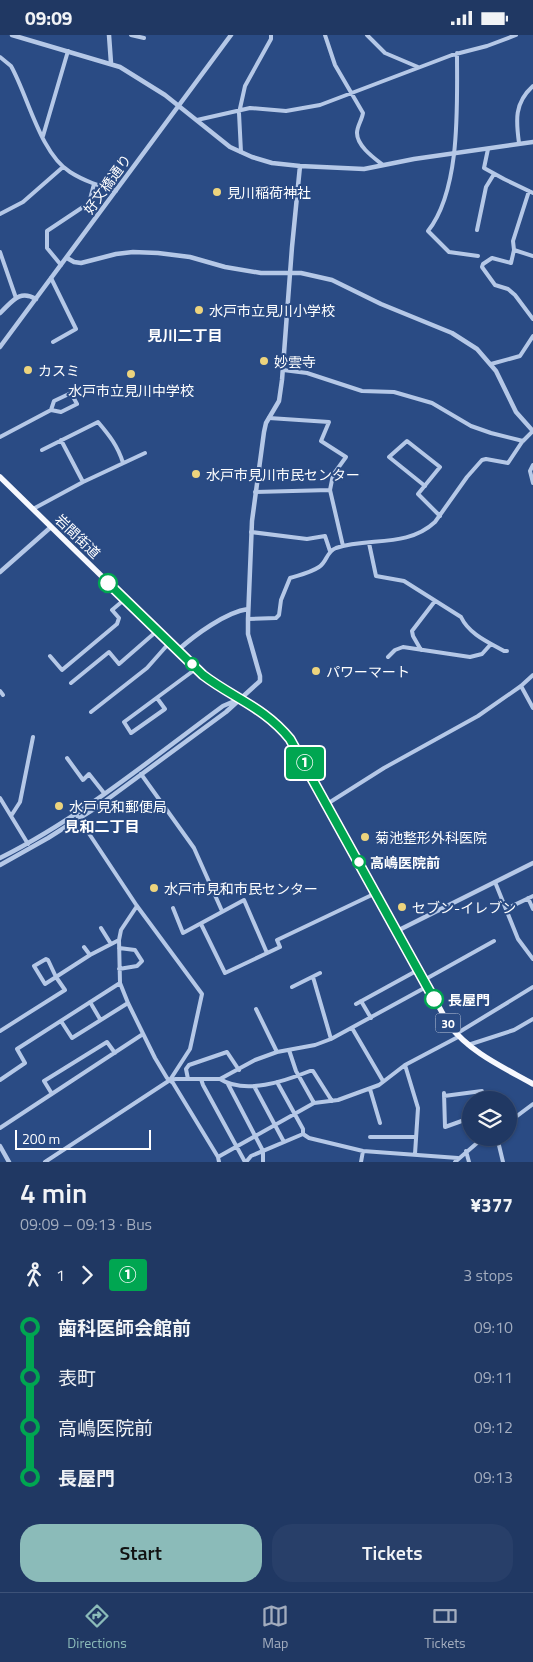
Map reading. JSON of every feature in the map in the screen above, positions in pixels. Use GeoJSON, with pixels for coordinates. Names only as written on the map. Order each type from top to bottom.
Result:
{"type":"FeatureCollection","features":[{"type":"Feature","properties":{"kind":"main road","name":"岩間街道"},"geometry":{"type":"LineString","coordinates":[[0,477],[197,669],[217,685],[262,711],[283,729],[295,746],[446,1021],[468,1045],[533,1084]]}},
{"type":"Feature","properties":{"kind":"street"},"geometry":{"type":"LineString","coordinates":[[12,35],[111,63],[126,70],[179,105],[225,144],[241,153],[272,163],[358,169],[533,141]]}},
{"type":"Feature","properties":{"kind":"street"},"geometry":{"type":"LineString","coordinates":[[110,35],[111,63]]}},
{"type":"Feature","properties":{"kind":"street"},"geometry":{"type":"LineString","coordinates":[[132,35],[144,38]]}},
{"type":"Feature","properties":{"kind":"street","name":"好文橋通り"},"geometry":{"type":"LineString","coordinates":[[0,347],[231,35]]}},
{"type":"Feature","properties":{"kind":"street"},"geometry":{"type":"LineString","coordinates":[[241,153],[240,110],[246,86],[271,35]]}},
{"type":"Feature","properties":{"kind":"street"},"geometry":{"type":"LineString","coordinates":[[325,35],[335,65],[363,113],[358,126],[357,137],[370,155],[383,165]]}},
{"type":"Feature","properties":{"kind":"street"},"geometry":{"type":"LineString","coordinates":[[367,35],[385,53],[418,67]]}},
{"type":"Feature","properties":{"kind":"street"},"geometry":{"type":"LineString","coordinates":[[197,120],[240,110],[259,108],[286,111],[334,101],[418,67],[516,35]]}},
{"type":"Feature","properties":{"kind":"street"},"geometry":{"type":"LineString","coordinates":[[42,136],[68,51]]}},
{"type":"Feature","properties":{"kind":"street"},"geometry":{"type":"LineString","coordinates":[[458,53],[451,174],[444,201],[437,218],[428,231],[449,252],[478,256]]}},
{"type":"Feature","properties":{"kind":"street"},"geometry":{"type":"LineString","coordinates":[[0,57],[11,66],[52,155],[70,173],[116,191]]}},
{"type":"Feature","properties":{"kind":"street"},"geometry":{"type":"LineString","coordinates":[[519,143],[517,112],[527,91],[533,86]]}},
{"type":"Feature","properties":{"kind":"street"},"geometry":{"type":"LineString","coordinates":[[488,149],[484,168],[531,192],[513,241],[514,250],[511,263],[492,258],[483,264],[482,267],[495,285],[508,289],[515,295],[533,319]]}},
{"type":"Feature","properties":{"kind":"street"},"geometry":{"type":"LineString","coordinates":[[0,865],[141,774],[226,712],[257,685],[260,680],[248,634],[251,532],[264,432],[278,401],[283,370],[300,166]]}},
{"type":"Feature","properties":{"kind":"street"},"geometry":{"type":"LineString","coordinates":[[0,214],[23,203],[63,167]]}},
{"type":"Feature","properties":{"kind":"street"},"geometry":{"type":"LineString","coordinates":[[477,230],[486,187],[494,173]]}},
{"type":"Feature","properties":{"kind":"street"},"geometry":{"type":"LineString","coordinates":[[61,265],[47,248],[47,231],[89,203],[94,184]]}},
{"type":"Feature","properties":{"kind":"street"},"geometry":{"type":"LineString","coordinates":[[514,250],[533,256]]}},
{"type":"Feature","properties":{"kind":"street"},"geometry":{"type":"LineString","coordinates":[[0,252],[1,261],[16,298]]}},
{"type":"Feature","properties":{"kind":"street"},"geometry":{"type":"LineString","coordinates":[[67,258],[77,263],[116,254],[133,252],[158,253],[190,257],[225,267],[258,272],[309,274],[332,280],[381,304],[452,333],[477,349],[492,364],[516,412],[533,431],[523,441],[508,463],[482,460],[467,477],[440,516],[420,533],[410,537],[343,546],[330,551],[321,566],[290,578],[281,600],[279,615],[276,617],[248,619]]}},
{"type":"Feature","properties":{"kind":"street"},"geometry":{"type":"LineString","coordinates":[[51,278],[76,329],[53,342]]}},
{"type":"Feature","properties":{"kind":"street"},"geometry":{"type":"LineString","coordinates":[[0,313],[16,298],[24,294],[28,294],[36,299]]}},
{"type":"Feature","properties":{"kind":"street"},"geometry":{"type":"LineString","coordinates":[[492,364],[520,356],[533,336]]}},
{"type":"Feature","properties":{"kind":"street"},"geometry":{"type":"LineString","coordinates":[[283,370],[307,373],[362,391],[394,392],[432,403],[471,426],[523,441]]}},
{"type":"Feature","properties":{"kind":"street"},"geometry":{"type":"LineString","coordinates":[[0,437],[51,410],[61,412],[77,404],[71,393],[54,401],[51,410]]}},
{"type":"Feature","properties":{"kind":"street"},"geometry":{"type":"LineString","coordinates":[[269,418],[329,422],[321,441],[346,457],[333,475],[330,490],[343,546]]}},
{"type":"Feature","properties":{"kind":"street"},"geometry":{"type":"LineString","coordinates":[[42,450],[98,422],[114,440],[120,451],[123,463]]}},
{"type":"Feature","properties":{"kind":"street"},"geometry":{"type":"LineString","coordinates":[[61,440],[83,482]]}},
{"type":"Feature","properties":{"kind":"street"},"geometry":{"type":"LineString","coordinates":[[425,486],[389,457],[407,441],[440,467],[425,486],[418,494],[440,516]]}},
{"type":"Feature","properties":{"kind":"street"},"geometry":{"type":"LineString","coordinates":[[33,509],[83,482],[145,453]]}},
{"type":"Feature","properties":{"kind":"street"},"geometry":{"type":"LineString","coordinates":[[533,465],[530,471],[533,483]]}},
{"type":"Feature","properties":{"kind":"street"},"geometry":{"type":"LineString","coordinates":[[255,491],[330,490]]}},
{"type":"Feature","properties":{"kind":"street"},"geometry":{"type":"LineString","coordinates":[[0,572],[51,527]]}},
{"type":"Feature","properties":{"kind":"street"},"geometry":{"type":"LineString","coordinates":[[251,532],[307,539],[325,536],[330,551]]}},
{"type":"Feature","properties":{"kind":"street"},"geometry":{"type":"LineString","coordinates":[[370,543],[376,576],[404,581],[461,617],[465,626],[491,644],[507,651]]}},
{"type":"Feature","properties":{"kind":"street"},"geometry":{"type":"LineString","coordinates":[[50,656],[62,670],[117,624],[119,619],[112,610],[125,599]]}},
{"type":"Feature","properties":{"kind":"street"},"geometry":{"type":"LineString","coordinates":[[422,649],[413,636],[412,631],[435,601]]}},
{"type":"Feature","properties":{"kind":"street"},"geometry":{"type":"LineString","coordinates":[[178,650],[233,613],[248,609]]}},
{"type":"Feature","properties":{"kind":"street"},"geometry":{"type":"LineString","coordinates":[[71,683],[108,652],[119,664],[158,631]]}},
{"type":"Feature","properties":{"kind":"street"},"geometry":{"type":"LineString","coordinates":[[91,712],[147,668],[170,642]]}},
{"type":"Feature","properties":{"kind":"street"},"geometry":{"type":"LineString","coordinates":[[388,657],[398,648],[403,647],[470,657],[482,654],[491,644]]}},
{"type":"Feature","properties":{"kind":"street"},"geometry":{"type":"LineString","coordinates":[[157,698],[165,709],[131,733],[124,722],[157,698],[197,669]]}},
{"type":"Feature","properties":{"kind":"street"},"geometry":{"type":"LineString","coordinates":[[327,804],[391,764],[478,716],[521,686],[533,675]]}},
{"type":"Feature","properties":{"kind":"street"},"geometry":{"type":"LineString","coordinates":[[521,686],[533,708]]}},
{"type":"Feature","properties":{"kind":"street"},"geometry":{"type":"LineString","coordinates":[[0,858],[77,817],[104,793],[223,706],[240,698]]}},
{"type":"Feature","properties":{"kind":"street"},"geometry":{"type":"LineString","coordinates":[[11,816],[20,802],[33,737]]}},
{"type":"Feature","properties":{"kind":"street"},"geometry":{"type":"LineString","coordinates":[[67,757],[83,780],[89,774],[104,793]]}},
{"type":"Feature","properties":{"kind":"street"},"geometry":{"type":"LineString","coordinates":[[141,774],[194,847],[222,911]]}},
{"type":"Feature","properties":{"kind":"street"},"geometry":{"type":"LineString","coordinates":[[0,799],[28,844]]}},
{"type":"Feature","properties":{"kind":"street"},"geometry":{"type":"LineString","coordinates":[[45,1162],[170,1080],[190,1049],[202,994],[137,906],[77,817]]}},
{"type":"Feature","properties":{"kind":"street"},"geometry":{"type":"LineString","coordinates":[[397,931],[533,863]]}},
{"type":"Feature","properties":{"kind":"street"},"geometry":{"type":"LineString","coordinates":[[495,882],[518,939],[533,959]]}},
{"type":"Feature","properties":{"kind":"street"},"geometry":{"type":"LineString","coordinates":[[201,923],[225,973],[280,947],[277,939],[376,893]]}},
{"type":"Feature","properties":{"kind":"street"},"geometry":{"type":"LineString","coordinates":[[506,909],[533,896]]}},
{"type":"Feature","properties":{"kind":"street"},"geometry":{"type":"LineString","coordinates":[[528,898],[533,909]]}},
{"type":"Feature","properties":{"kind":"street"},"geometry":{"type":"LineString","coordinates":[[172,908],[183,933],[244,900],[267,953]]}},
{"type":"Feature","properties":{"kind":"street"},"geometry":{"type":"LineString","coordinates":[[137,906],[121,930],[119,940],[120,983],[143,1034],[170,1080],[174,1083],[218,1161],[236,1145],[314,1103],[332,1101],[370,1089],[405,1065],[533,987]]}},
{"type":"Feature","properties":{"kind":"street"},"geometry":{"type":"LineString","coordinates":[[101,928],[111,944]]}},
{"type":"Feature","properties":{"kind":"street"},"geometry":{"type":"LineString","coordinates":[[0,1031],[65,990],[56,977],[48,960],[43,960],[34,966],[45,984],[56,977],[90,955],[119,940]]}},
{"type":"Feature","properties":{"kind":"street"},"geometry":{"type":"LineString","coordinates":[[424,980],[494,941]]}},
{"type":"Feature","properties":{"kind":"street"},"geometry":{"type":"LineString","coordinates":[[84,947],[90,955]]}},
{"type":"Feature","properties":{"kind":"street"},"geometry":{"type":"LineString","coordinates":[[119,948],[135,950],[142,961],[137,966],[119,969]]}},
{"type":"Feature","properties":{"kind":"street"},"geometry":{"type":"LineString","coordinates":[[356,1004],[418,970]]}},
{"type":"Feature","properties":{"kind":"street"},"geometry":{"type":"LineString","coordinates":[[292,987],[320,973]]}},
{"type":"Feature","properties":{"kind":"street"},"geometry":{"type":"LineString","coordinates":[[313,977],[331,1039]]}},
{"type":"Feature","properties":{"kind":"street"},"geometry":{"type":"LineString","coordinates":[[0,1080],[25,1063],[17,1049],[120,983]]}},
{"type":"Feature","properties":{"kind":"street"},"geometry":{"type":"LineString","coordinates":[[170,1080],[220,1079],[255,1061],[277,1053],[315,1045],[331,1039],[428,987]]}},
{"type":"Feature","properties":{"kind":"street"},"geometry":{"type":"LineString","coordinates":[[361,1001],[370,1017]]}},
{"type":"Feature","properties":{"kind":"street"},"geometry":{"type":"LineString","coordinates":[[90,1002],[100,1019]]}},
{"type":"Feature","properties":{"kind":"street"},"geometry":{"type":"LineString","coordinates":[[61,1021],[72,1038],[128,1003]]}},
{"type":"Feature","properties":{"kind":"street"},"geometry":{"type":"LineString","coordinates":[[256,1009],[277,1053]]}},
{"type":"Feature","properties":{"kind":"street"},"geometry":{"type":"LineString","coordinates":[[468,1045],[514,1030],[533,1019]]}},
{"type":"Feature","properties":{"kind":"street"},"geometry":{"type":"LineString","coordinates":[[352,1028],[383,1081]]}},
{"type":"Feature","properties":{"kind":"street"},"geometry":{"type":"LineString","coordinates":[[0,1127],[143,1034]]}},
{"type":"Feature","properties":{"kind":"street"},"geometry":{"type":"LineString","coordinates":[[52,1093],[44,1081],[107,1042],[114,1053]]}},
{"type":"Feature","properties":{"kind":"street"},"geometry":{"type":"LineString","coordinates":[[289,1050],[298,1075],[314,1103]]}},
{"type":"Feature","properties":{"kind":"street"},"geometry":{"type":"LineString","coordinates":[[188,1079],[186,1069],[189,1065],[227,1052],[238,1070]]}},
{"type":"Feature","properties":{"kind":"street"},"geometry":{"type":"LineString","coordinates":[[405,1065],[418,1107],[415,1155]]}},
{"type":"Feature","properties":{"kind":"street"},"geometry":{"type":"LineString","coordinates":[[220,1079],[228,1084],[254,1086],[277,1082],[314,1071],[332,1101]]}},
{"type":"Feature","properties":{"kind":"street"},"geometry":{"type":"LineString","coordinates":[[201,1079],[202,1085],[246,1162],[251,1156],[303,1134]]}},
{"type":"Feature","properties":{"kind":"street"},"geometry":{"type":"LineString","coordinates":[[277,1082],[303,1129],[303,1134]]}},
{"type":"Feature","properties":{"kind":"street"},"geometry":{"type":"LineString","coordinates":[[228,1084],[263,1151],[263,1162]]}},
{"type":"Feature","properties":{"kind":"street"},"geometry":{"type":"LineString","coordinates":[[254,1086],[284,1142]]}},
{"type":"Feature","properties":{"kind":"street"},"geometry":{"type":"LineString","coordinates":[[370,1089],[380,1123]]}},
{"type":"Feature","properties":{"kind":"street"},"geometry":{"type":"LineString","coordinates":[[462,1093],[444,1094],[445,1127],[462,1121]]}},
{"type":"Feature","properties":{"kind":"street"},"geometry":{"type":"LineString","coordinates":[[517,1116],[533,1103]]}},
{"type":"Feature","properties":{"kind":"street"},"geometry":{"type":"LineString","coordinates":[[303,1134],[309,1138],[363,1151],[458,1158]]}},
{"type":"Feature","properties":{"kind":"street"},"geometry":{"type":"LineString","coordinates":[[370,1137],[416,1137]]}},
{"type":"Feature","properties":{"kind":"street"},"geometry":{"type":"LineString","coordinates":[[0,1146],[9,1162]]}},
{"type":"Feature","properties":{"kind":"street"},"geometry":{"type":"LineString","coordinates":[[455,1162],[472,1146]]}},
{"type":"Feature","properties":{"kind":"street"},"geometry":{"type":"LineString","coordinates":[[499,1146],[503,1162]]}},
{"type":"Feature","properties":{"kind":"street"},"geometry":{"type":"LineString","coordinates":[[361,1162],[363,1151]]}},
{"type":"Feature","properties":{"kind":"street"},"geometry":{"type":"LineString","coordinates":[[466,1151],[469,1162]]}},
{"type":"Feature","properties":{"kind":"bus line","name":"①"},"geometry":{"type":"LineString","coordinates":[[108,583],[203,675],[262,711],[283,729],[305,763],[434,999]]}},
{"type":"Feature","properties":{"kind":"place","name":"見川稲荷神社"},"geometry":{"type":"Point","coordinates":[217,192]}},
{"type":"Feature","properties":{"kind":"place","name":"水戸市立見川小学校"},"geometry":{"type":"Point","coordinates":[199,310]}},
{"type":"Feature","properties":{"kind":"place","name":"妙雲寺"},"geometry":{"type":"Point","coordinates":[264,361]}},
{"type":"Feature","properties":{"kind":"place","name":"カスミ"},"geometry":{"type":"Point","coordinates":[28,370]}},
{"type":"Feature","properties":{"kind":"place","name":"水戸市立見川中学校"},"geometry":{"type":"Point","coordinates":[131,374]}},
{"type":"Feature","properties":{"kind":"place","name":"水戸市見川市民センター"},"geometry":{"type":"Point","coordinates":[196,474]}},
{"type":"Feature","properties":{"kind":"place","name":"パワーマート"},"geometry":{"type":"Point","coordinates":[316,671]}},
{"type":"Feature","properties":{"kind":"place","name":"水戸見和郵便局"},"geometry":{"type":"Point","coordinates":[59,806]}},
{"type":"Feature","properties":{"kind":"place","name":"菊池整形外科医院"},"geometry":{"type":"Point","coordinates":[365,837]}},
{"type":"Feature","properties":{"kind":"place","name":"高嶋医院前"},"geometry":{"type":"Point","coordinates":[359,862]}},
{"type":"Feature","properties":{"kind":"place","name":"水戸市見和市民センター"},"geometry":{"type":"Point","coordinates":[154,888]}},
{"type":"Feature","properties":{"kind":"place","name":"セブン-イレブン"},"geometry":{"type":"Point","coordinates":[402,907]}},
{"type":"Feature","properties":{"kind":"place","name":"長屋門"},"geometry":{"type":"Point","coordinates":[434,999]}},
{"type":"Feature","properties":{"kind":"district","name":"見川二丁目"},"geometry":{"type":"Point","coordinates":[185,335]}},
{"type":"Feature","properties":{"kind":"district","name":"見和二丁目"},"geometry":{"type":"Point","coordinates":[102,826]}}]}
